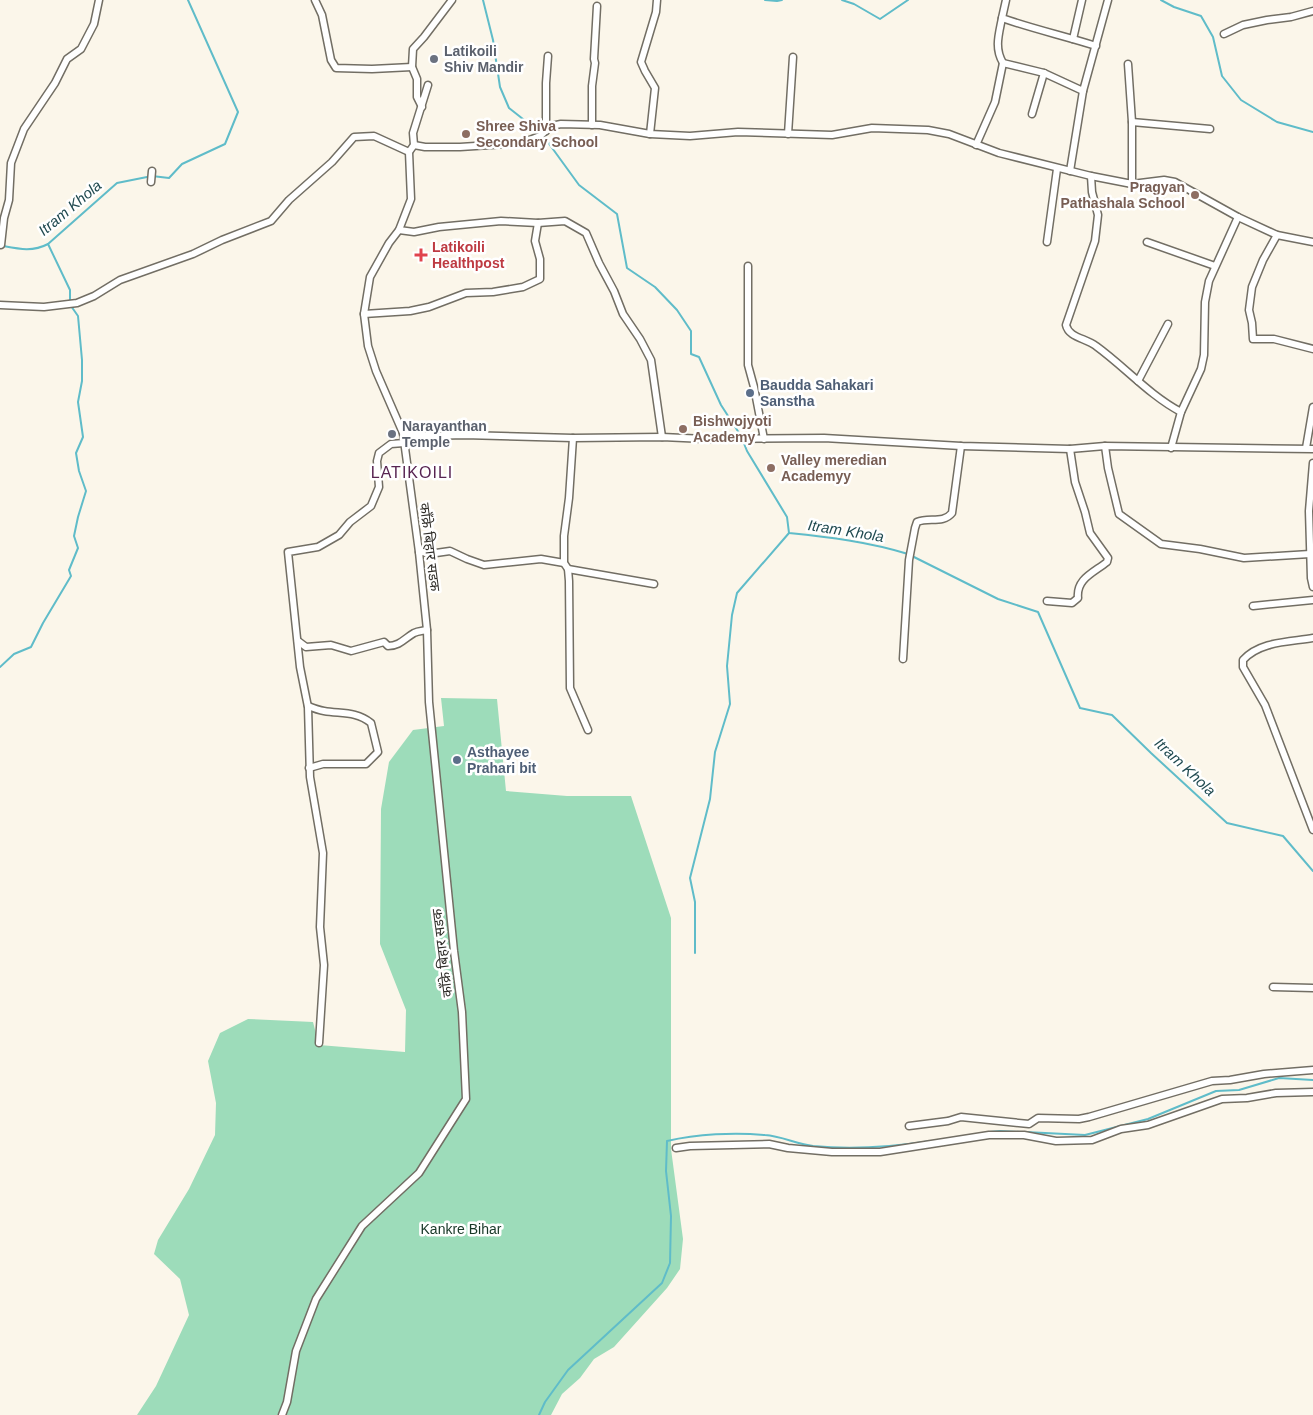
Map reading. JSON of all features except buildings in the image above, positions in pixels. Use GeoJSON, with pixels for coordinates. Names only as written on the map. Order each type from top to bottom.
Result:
{"type":"FeatureCollection","features":[{"type":"Feature","properties":{"kind":"street"},"geometry":{"type":"LineString","coordinates":[[1,245],[4,218],[9,200],[11,163],[24,129],[55,84],[67,59],[82,49],[94,24],[99,0]]}},
{"type":"Feature","properties":{"kind":"street"},"geometry":{"type":"LineString","coordinates":[[315,0],[322,15],[331,60],[336,68],[412,67]]}},
{"type":"Feature","properties":{"kind":"street"},"geometry":{"type":"LineString","coordinates":[[422,107],[417,97],[417,79],[412,67],[413,49],[452,0]]}},
{"type":"Feature","properties":{"kind":"street"},"geometry":{"type":"LineString","coordinates":[[650,134],[655,88],[641,62],[656,12],[657,0]]}},
{"type":"Feature","properties":{"kind":"street"},"geometry":{"type":"LineString","coordinates":[[1006,0],[997,46],[997,54],[1003,63],[1044,73],[1083,91]]}},
{"type":"Feature","properties":{"kind":"street"},"geometry":{"type":"LineString","coordinates":[[1073,38],[1082,0]]}},
{"type":"Feature","properties":{"kind":"street"},"geometry":{"type":"LineString","coordinates":[[1070,171],[1083,91],[1108,0]]}},
{"type":"Feature","properties":{"kind":"street"},"geometry":{"type":"LineString","coordinates":[[592,125],[592,86],[595,63],[597,6]]}},
{"type":"Feature","properties":{"kind":"street"},"geometry":{"type":"LineString","coordinates":[[1224,34],[1243,26],[1313,11]]}},
{"type":"Feature","properties":{"kind":"street"},"geometry":{"type":"LineString","coordinates":[[1002,18],[1036,30],[1073,38],[1096,46]]}},
{"type":"Feature","properties":{"kind":"street"},"geometry":{"type":"LineString","coordinates":[[543,134],[548,56]]}},
{"type":"Feature","properties":{"kind":"street"},"geometry":{"type":"LineString","coordinates":[[788,134],[792,57]]}},
{"type":"Feature","properties":{"kind":"street"},"geometry":{"type":"LineString","coordinates":[[976,145],[995,102],[1003,63]]}},
{"type":"Feature","properties":{"kind":"street"},"geometry":{"type":"LineString","coordinates":[[1128,64],[1132,122],[1132,184]]}},
{"type":"Feature","properties":{"kind":"street"},"geometry":{"type":"LineString","coordinates":[[1032,114],[1044,73]]}},
{"type":"Feature","properties":{"kind":"street"},"geometry":{"type":"LineString","coordinates":[[0,306],[44,307],[77,303],[94,296],[120,280],[193,254],[271,220],[332,162],[354,137],[374,136],[409,152],[414,145],[413,133],[428,85]]}},
{"type":"Feature","properties":{"kind":"street"},"geometry":{"type":"LineString","coordinates":[[1132,122],[1210,129]]}},
{"type":"Feature","properties":{"kind":"street"},"geometry":{"type":"LineString","coordinates":[[414,145],[425,147],[460,147],[522,143],[543,134],[555,124],[600,125],[650,134],[690,136],[738,132],[832,134],[872,128],[928,130],[949,134],[976,145],[1057,169],[1132,184],[1164,180],[1175,182],[1238,217],[1277,235],[1313,242]]}},
{"type":"Feature","properties":{"kind":"street","name":"काँक्रे बिहार सडक"},"geometry":{"type":"LineString","coordinates":[[282,1415],[287,1402],[296,1351],[316,1299],[362,1226],[419,1173],[466,1100],[462,1012],[454,950],[430,702],[427,630],[419,552],[403,433],[376,371],[368,346],[364,314],[370,277],[389,243],[399,230],[411,200],[409,152]]}},
{"type":"Feature","properties":{"kind":"street"},"geometry":{"type":"LineString","coordinates":[[1046,242],[1057,169]]}},
{"type":"Feature","properties":{"kind":"street"},"geometry":{"type":"LineString","coordinates":[[151,182],[152,171]]}},
{"type":"Feature","properties":{"kind":"street"},"geometry":{"type":"LineString","coordinates":[[1091,176],[1092,192],[1098,215],[1095,242],[1066,325],[1067,330],[1091,342],[1138,381],[1181,412]]}},
{"type":"Feature","properties":{"kind":"street"},"geometry":{"type":"LineString","coordinates":[[1171,448],[1181,412],[1201,369],[1204,355],[1204,302],[1209,281],[1238,217]]}},
{"type":"Feature","properties":{"kind":"street"},"geometry":{"type":"LineString","coordinates":[[399,230],[414,232],[439,227],[501,221],[538,223],[565,221],[586,233],[614,291],[622,314],[640,339],[651,360],[662,437]]}},
{"type":"Feature","properties":{"kind":"street"},"geometry":{"type":"LineString","coordinates":[[364,314],[410,311],[428,307],[466,293],[493,292],[523,287],[540,279],[540,259],[535,241],[538,223]]}},
{"type":"Feature","properties":{"kind":"street"},"geometry":{"type":"LineString","coordinates":[[1277,235],[1263,260],[1252,287],[1249,310],[1253,339],[1274,340],[1313,349]]}},
{"type":"Feature","properties":{"kind":"street"},"geometry":{"type":"LineString","coordinates":[[1147,242],[1215,266]]}},
{"type":"Feature","properties":{"kind":"street"},"geometry":{"type":"LineString","coordinates":[[748,266],[748,365],[764,439]]}},
{"type":"Feature","properties":{"kind":"street"},"geometry":{"type":"LineString","coordinates":[[1138,381],[1168,324]]}},
{"type":"Feature","properties":{"kind":"street"},"geometry":{"type":"LineString","coordinates":[[1306,448],[1313,407]]}},
{"type":"Feature","properties":{"kind":"street"},"geometry":{"type":"LineString","coordinates":[[403,433],[429,436],[572,438],[824,438],[961,446],[1070,449],[1105,446],[1313,449]]}},
{"type":"Feature","properties":{"kind":"street"},"geometry":{"type":"LineString","coordinates":[[572,438],[569,498],[564,536],[570,688],[588,730]]}},
{"type":"Feature","properties":{"kind":"street"},"geometry":{"type":"LineString","coordinates":[[319,1043],[324,965],[320,927],[322,853],[309,768],[308,706],[300,667],[288,552],[318,547],[339,535],[350,522],[371,506],[379,486],[377,461],[379,453],[391,444],[404,443]]}},
{"type":"Feature","properties":{"kind":"street"},"geometry":{"type":"LineString","coordinates":[[903,658],[909,560],[915,528],[918,522],[922,520],[944,520],[952,513],[961,446]]}},
{"type":"Feature","properties":{"kind":"street"},"geometry":{"type":"LineString","coordinates":[[1105,446],[1119,514],[1161,544],[1200,549],[1244,558],[1310,554]]}},
{"type":"Feature","properties":{"kind":"street"},"geometry":{"type":"LineString","coordinates":[[1047,602],[1072,603],[1078,598],[1077,590],[1082,580],[1107,562],[1108,558],[1090,532],[1075,482],[1070,449]]}},
{"type":"Feature","properties":{"kind":"street"},"geometry":{"type":"LineString","coordinates":[[1313,463],[1309,511],[1313,587]]}},
{"type":"Feature","properties":{"kind":"street"},"geometry":{"type":"LineString","coordinates":[[419,552],[436,553],[450,551],[467,560],[484,565],[541,559],[654,584]]}},
{"type":"Feature","properties":{"kind":"street"},"geometry":{"type":"LineString","coordinates":[[1253,606],[1313,600]]}},
{"type":"Feature","properties":{"kind":"street"},"geometry":{"type":"LineString","coordinates":[[298,641],[306,647],[331,645],[352,651],[384,642],[388,646],[393,646],[416,632],[427,630]]}},
{"type":"Feature","properties":{"kind":"street"},"geometry":{"type":"LineString","coordinates":[[1313,638],[1265,646],[1248,654],[1243,660],[1243,667],[1265,704],[1313,830]]}},
{"type":"Feature","properties":{"kind":"street"},"geometry":{"type":"LineString","coordinates":[[308,706],[323,711],[345,712],[360,716],[368,721],[371,723],[378,752],[366,764],[323,764],[309,768]]}},
{"type":"Feature","properties":{"kind":"street"},"geometry":{"type":"LineString","coordinates":[[1273,986],[1313,988]]}},
{"type":"Feature","properties":{"kind":"street"},"geometry":{"type":"LineString","coordinates":[[909,1126],[961,1118],[1029,1124],[1038,1118],[1079,1118],[1212,1080],[1230,1080],[1264,1074],[1313,1070]]}},
{"type":"Feature","properties":{"kind":"street"},"geometry":{"type":"LineString","coordinates":[[676,1148],[769,1144],[788,1148],[832,1152],[870,1152],[989,1135],[1024,1135],[1056,1141],[1092,1140],[1121,1129],[1148,1125],[1222,1099],[1247,1098],[1276,1093],[1313,1092]]}},
{"type":"Feature","properties":{"kind":"green space","name":"Kankre Bihar"},"geometry":{"type":"Polygon","coordinates":[[[441,698],[497,699],[506,791],[567,796],[631,796],[671,918],[671,1149],[683,1239],[680,1269],[667,1288],[614,1347],[594,1359],[580,1378],[562,1394],[551,1415],[137,1415],[156,1386],[189,1315],[180,1279],[154,1254],[158,1240],[189,1189],[215,1135],[216,1103],[208,1061],[220,1033],[248,1019],[313,1022],[319,1045],[405,1052],[406,1010],[380,944],[381,809],[389,762],[413,730],[444,726],[441,698]]]}},
{"type":"Feature","properties":{"kind":"waterway","name":"Itram Khola"},"geometry":{"type":"LineString","coordinates":[[3,246],[20,249],[42,247],[48,244],[117,183],[152,176],[169,178],[182,164],[225,144],[238,112],[188,0]]}},
{"type":"Feature","properties":{"kind":"waterway","name":"Itram Khola"},"geometry":{"type":"LineString","coordinates":[[483,0],[493,40],[500,87],[509,108],[542,134],[579,185],[617,214],[627,268],[655,287],[677,310],[691,331],[691,354],[699,357],[721,405],[741,436]]}},
{"type":"Feature","properties":{"kind":"waterway"},"geometry":{"type":"LineString","coordinates":[[765,0],[782,0]]}},
{"type":"Feature","properties":{"kind":"waterway"},"geometry":{"type":"LineString","coordinates":[[842,0],[854,4],[880,19],[908,0]]}},
{"type":"Feature","properties":{"kind":"waterway"},"geometry":{"type":"LineString","coordinates":[[1161,0],[1174,7],[1201,16],[1213,37],[1222,76],[1241,100],[1277,122],[1313,132]]}},
{"type":"Feature","properties":{"kind":"waterway"},"geometry":{"type":"LineString","coordinates":[[48,244],[70,290],[70,301]]}},
{"type":"Feature","properties":{"kind":"waterway"},"geometry":{"type":"LineString","coordinates":[[0,667],[14,654],[31,647],[71,576],[69,570],[78,548],[74,536],[86,491],[79,471],[76,453],[83,437],[78,402],[82,381],[82,360],[78,316],[71,306]]}},
{"type":"Feature","properties":{"kind":"waterway","name":"Itram Khola"},"geometry":{"type":"LineString","coordinates":[[743,441],[747,451],[787,517],[789,533],[849,540],[908,554]]}},
{"type":"Feature","properties":{"kind":"waterway"},"geometry":{"type":"LineString","coordinates":[[695,953],[695,902],[690,878],[710,799],[715,752],[730,704],[727,666],[732,615],[737,593],[789,533]]}},
{"type":"Feature","properties":{"kind":"waterway","name":"Itram Khola"},"geometry":{"type":"LineString","coordinates":[[912,556],[998,599],[1038,612],[1080,708],[1112,715],[1227,823],[1283,836],[1313,871]]}},
{"type":"Feature","properties":{"kind":"waterway","name":"Itram Khola"},"geometry":{"type":"LineString","coordinates":[[1025,1132],[1085,1135],[1148,1119],[1216,1091],[1239,1090],[1279,1078],[1313,1080]]}},
{"type":"Feature","properties":{"kind":"waterway","name":"Itram Khola"},"geometry":{"type":"LineString","coordinates":[[990,1132],[1020,1132]]}},
{"type":"Feature","properties":{"kind":"waterway"},"geometry":{"type":"LineString","coordinates":[[539,1415],[545,1402],[568,1370],[662,1283],[670,1263],[671,1216],[666,1171],[667,1141],[716,1134],[753,1134],[783,1138],[813,1146],[843,1148],[902,1145],[931,1141]]}},
{"type":"Feature","properties":{"kind":"place","name":"Latikoili Shiv Mandir"},"geometry":{"type":"Point","coordinates":[434,59]}},
{"type":"Feature","properties":{"kind":"place","name":"Shree Shiva Secondary School"},"geometry":{"type":"Point","coordinates":[466,134]}},
{"type":"Feature","properties":{"kind":"place","name":"Pragyan Pathashala School"},"geometry":{"type":"Point","coordinates":[1195,195]}},
{"type":"Feature","properties":{"kind":"place","name":"Latikoili Healthpost"},"geometry":{"type":"Point","coordinates":[421,255]}},
{"type":"Feature","properties":{"kind":"place","name":"Baudda Sahakari Sanstha"},"geometry":{"type":"Point","coordinates":[750,393]}},
{"type":"Feature","properties":{"kind":"place","name":"Bishwojyoti Academy"},"geometry":{"type":"Point","coordinates":[683,429]}},
{"type":"Feature","properties":{"kind":"place","name":"Narayanthan Temple"},"geometry":{"type":"Point","coordinates":[392,434]}},
{"type":"Feature","properties":{"kind":"place","name":"Valley meredian Academyy"},"geometry":{"type":"Point","coordinates":[771,468]}},
{"type":"Feature","properties":{"kind":"place","name":"Asthayee Prahari bit"},"geometry":{"type":"Point","coordinates":[457,760]}},
{"type":"Feature","properties":{"kind":"district","name":"LATIKOILI"},"geometry":{"type":"Point","coordinates":[412,472]}}]}
